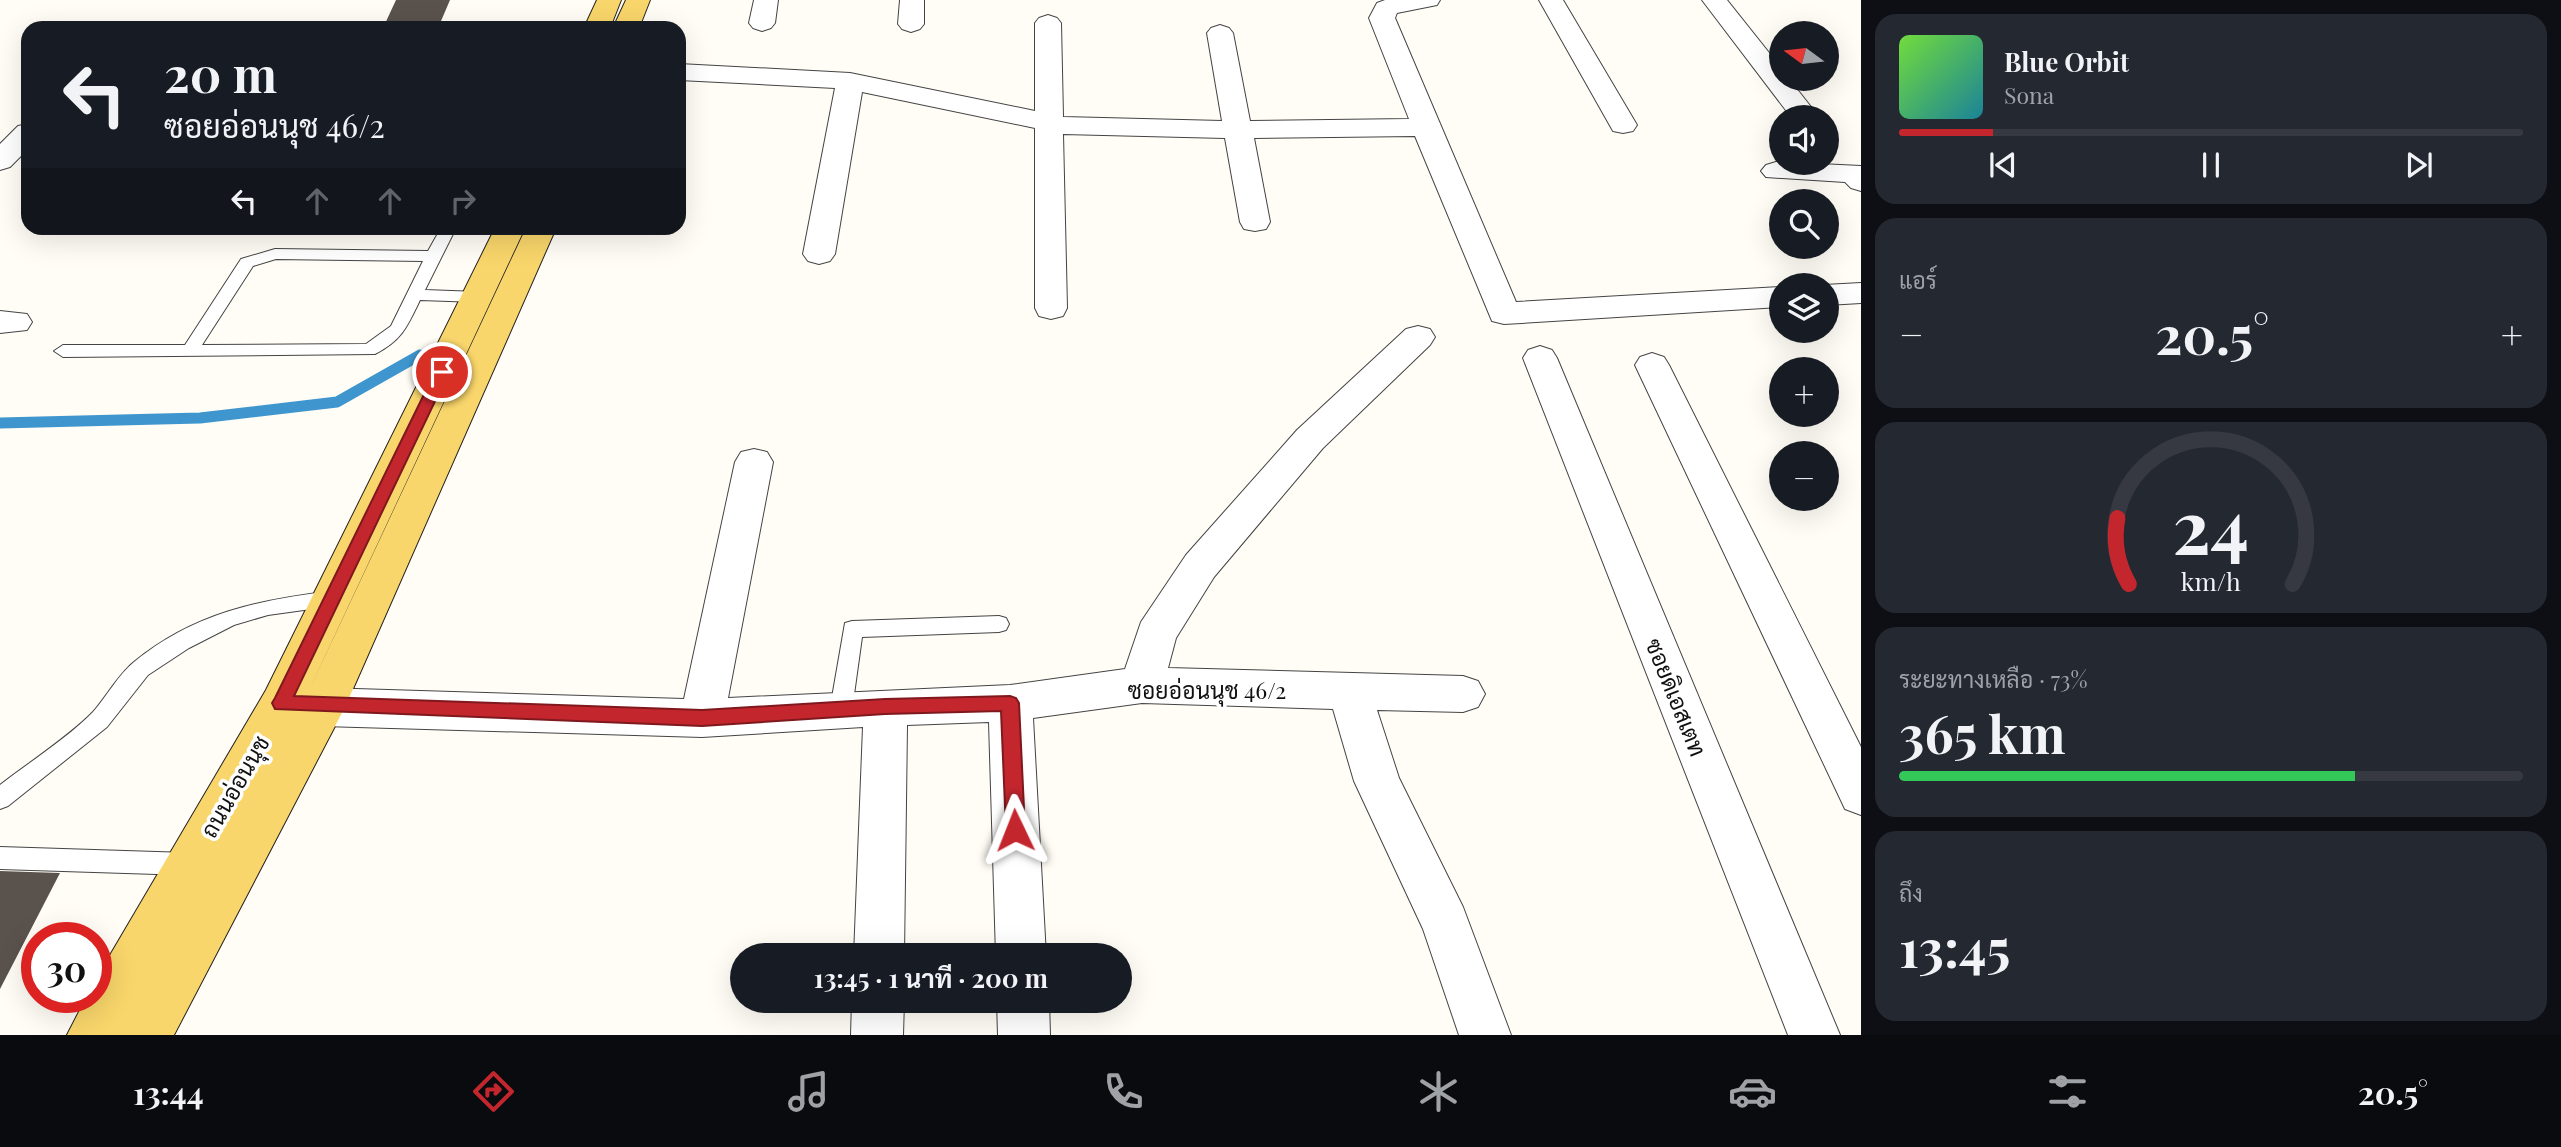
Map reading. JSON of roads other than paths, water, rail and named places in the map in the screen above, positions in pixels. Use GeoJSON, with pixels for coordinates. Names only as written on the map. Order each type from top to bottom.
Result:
{"type":"FeatureCollection","features":[{"type":"Feature","properties":{"kind":"main road"},"geometry":{"type":"LineString","coordinates":[[600,21],[609,0]]}},
{"type":"Feature","properties":{"kind":"main road"},"geometry":{"type":"LineString","coordinates":[[629,21],[638,0]]}},
{"type":"Feature","properties":{"kind":"main road","name":"ถนนอ่อนนุช"},"geometry":{"type":"LineString","coordinates":[[93,1035],[190,864],[302,705],[333,599],[507,235]]}},
{"type":"Feature","properties":{"kind":"main road","name":"ถนนอ่อนนุช"},"geometry":{"type":"LineString","coordinates":[[146,1035],[302,705],[537,235]]}},
{"type":"Feature","properties":{"kind":"street"},"geometry":{"type":"LineString","coordinates":[[1428,0],[1407,1],[1386,8],[1382,18],[1424,127],[1447,172],[1504,313],[1769,298]]}},
{"type":"Feature","properties":{"kind":"street"},"geometry":{"type":"LineString","coordinates":[[1551,0],[1623,125]]}},
{"type":"Feature","properties":{"kind":"street"},"geometry":{"type":"LineString","coordinates":[[1714,0],[1796,105]]}},
{"type":"Feature","properties":{"kind":"street"},"geometry":{"type":"LineString","coordinates":[[1048,23],[1051,309]]}},
{"type":"Feature","properties":{"kind":"street"},"geometry":{"type":"LineString","coordinates":[[1220,33],[1255,222]]}},
{"type":"Feature","properties":{"kind":"street"},"geometry":{"type":"LineString","coordinates":[[686,72],[850,81],[1069,127],[1238,130],[1424,127]]}},
{"type":"Feature","properties":{"kind":"street"},"geometry":{"type":"LineString","coordinates":[[819,254],[850,81]]}},
{"type":"Feature","properties":{"kind":"street"},"geometry":{"type":"LineString","coordinates":[[8,156],[21,140]]}},
{"type":"Feature","properties":{"kind":"street"},"geometry":{"type":"LineString","coordinates":[[1839,173],[1854,173],[1861,182]]}},
{"type":"Feature","properties":{"kind":"street"},"geometry":{"type":"LineString","coordinates":[[1839,294],[1861,293]]}},
{"type":"Feature","properties":{"kind":"street"},"geometry":{"type":"LineString","coordinates":[[1142,685],[1156,634],[1200,566],[1310,439],[1418,337]]}},
{"type":"Feature","properties":{"kind":"street","name":"ซอยดิเอสเตท"},"geometry":{"type":"LineString","coordinates":[[1541,358],[1814,1035]]}},
{"type":"Feature","properties":{"kind":"street"},"geometry":{"type":"LineString","coordinates":[[1652,365],[1861,794]]}},
{"type":"Feature","properties":{"kind":"street"},"geometry":{"type":"LineString","coordinates":[[702,718],[754,462]]}},
{"type":"Feature","properties":{"kind":"street","name":"ซอยอ่อนนุช 46/2"},"geometry":{"type":"LineString","coordinates":[[302,705],[702,718],[863,708],[1010,703],[1142,685],[1463,694]]}},
{"type":"Feature","properties":{"kind":"street"},"geometry":{"type":"LineString","coordinates":[[1349,690],[1377,781],[1446,924],[1485,1035]]}},
{"type":"Feature","properties":{"kind":"street"},"geometry":{"type":"LineString","coordinates":[[1010,703],[1020,943]]}},
{"type":"Feature","properties":{"kind":"street"},"geometry":{"type":"LineString","coordinates":[[863,708],[878,943]]}},
{"type":"Feature","properties":{"kind":"street"},"geometry":{"type":"LineString","coordinates":[[877,1035],[878,1013]]}},
{"type":"Feature","properties":{"kind":"street"},"geometry":{"type":"LineString","coordinates":[[1023,1013],[1024,1035]]}},
{"type":"Feature","properties":{"kind":"lane"},"geometry":{"type":"LineString","coordinates":[[63,351],[369,350],[393,335],[445,235]]}},
{"type":"Feature","properties":{"kind":"lane"},"geometry":{"type":"LineString","coordinates":[[191,349],[247,263],[254,259],[275,254],[433,256]]}},
{"type":"Feature","properties":{"kind":"lane"},"geometry":{"type":"LineString","coordinates":[[415,295],[478,297]]}},
{"type":"Feature","properties":{"kind":"lane"},"geometry":{"type":"LineString","coordinates":[[0,799],[99,720],[140,669],[182,642],[228,618],[268,607],[333,599]]}},
{"type":"Feature","properties":{"kind":"lane"},"geometry":{"type":"LineString","coordinates":[[863,708],[849,667],[852,629],[999,624]]}},
{"type":"Feature","properties":{"kind":"lane"},"geometry":{"type":"LineString","coordinates":[[0,858],[190,864]]}},
{"type":"Feature","properties":{"kind":"waterway"},"geometry":{"type":"LineString","coordinates":[[0,423],[200,418],[337,402],[420,355]]}}]}
